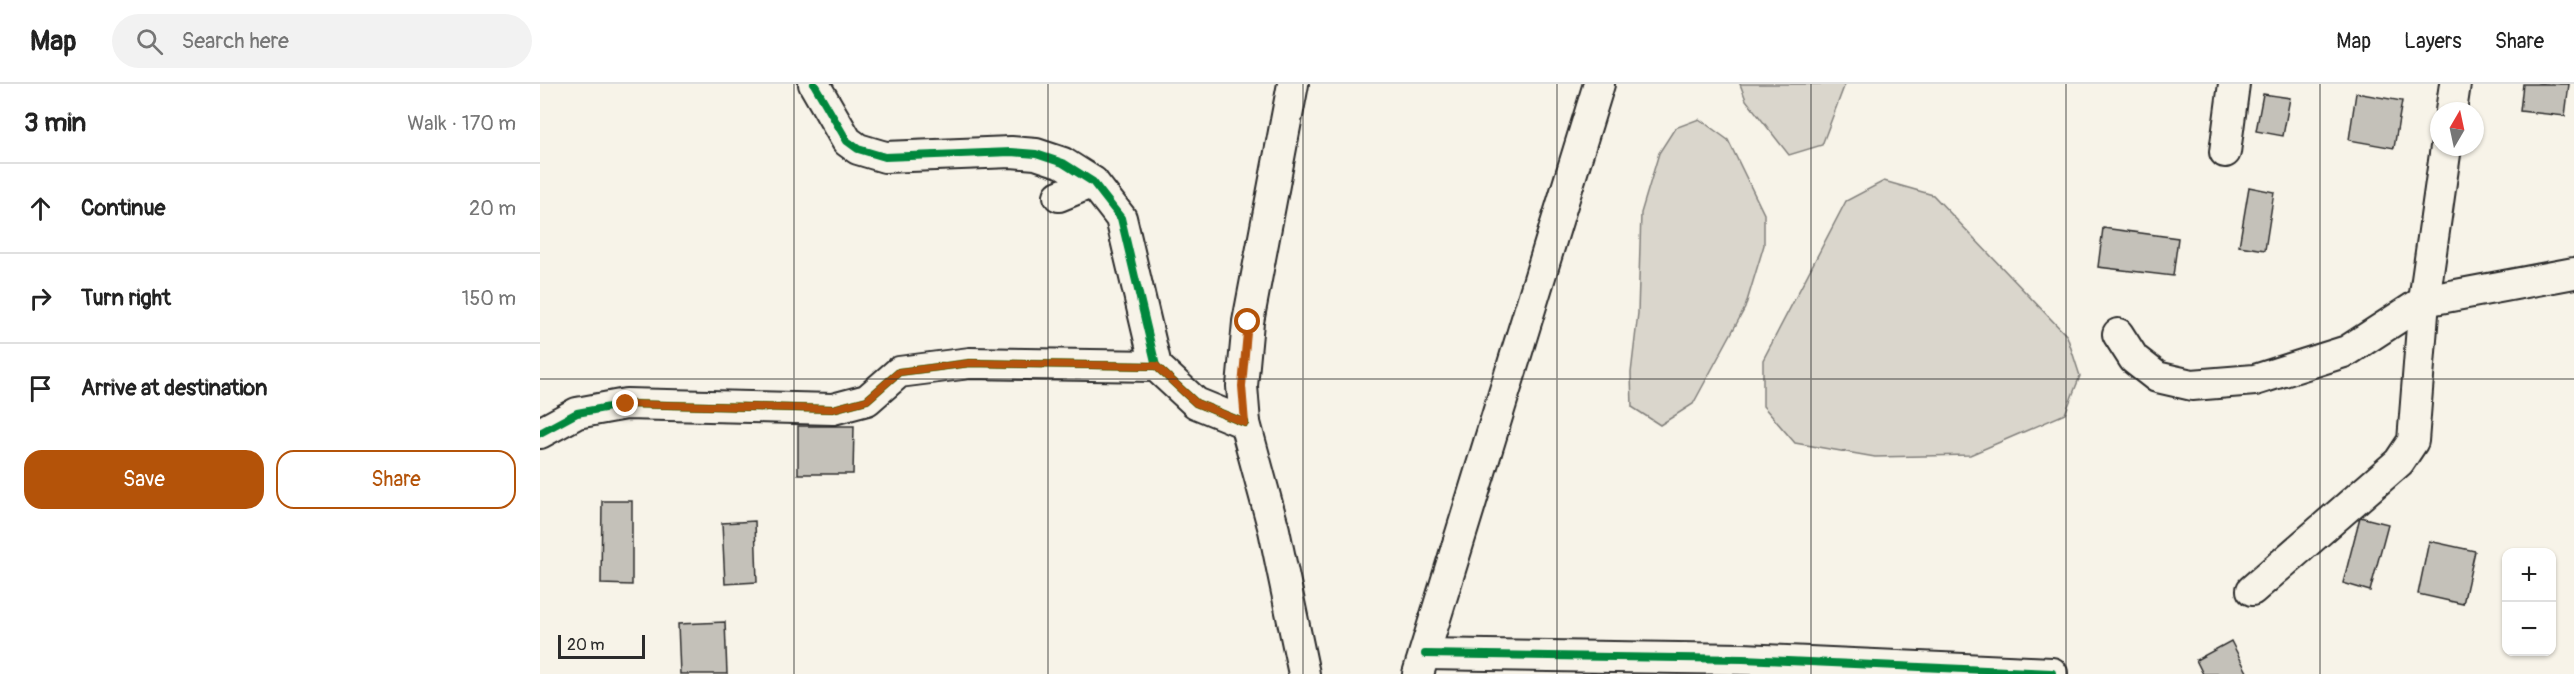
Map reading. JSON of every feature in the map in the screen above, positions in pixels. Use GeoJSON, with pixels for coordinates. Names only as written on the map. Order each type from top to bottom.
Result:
{"type":"FeatureCollection","features":[{"type":"Feature","properties":{"kind":"street"},"geometry":{"type":"LineString","coordinates":[[814,84],[847,141],[858,150],[885,157],[1011,152],[1036,154],[1063,163],[1094,182],[1121,218],[1156,366],[1196,403],[1245,423]]}},
{"type":"Feature","properties":{"kind":"street"},"geometry":{"type":"LineString","coordinates":[[1293,84],[1248,322],[1242,386],[1245,423],[1274,530],[1304,674]]}},
{"type":"Feature","properties":{"kind":"street"},"geometry":{"type":"LineString","coordinates":[[1599,84],[1421,664],[1743,659],[2052,673]]}},
{"type":"Feature","properties":{"kind":"street"},"geometry":{"type":"LineString","coordinates":[[2225,152],[2234,84]]}},
{"type":"Feature","properties":{"kind":"street"},"geometry":{"type":"LineString","coordinates":[[2452,102],[2455,84]]}},
{"type":"Feature","properties":{"kind":"street"},"geometry":{"type":"LineString","coordinates":[[2252,590],[2399,462],[2413,441],[2424,301],[2445,156]]}},
{"type":"Feature","properties":{"kind":"street"},"geometry":{"type":"LineString","coordinates":[[1059,196],[1094,182]]}},
{"type":"Feature","properties":{"kind":"street"},"geometry":{"type":"LineString","coordinates":[[2118,334],[2134,359],[2157,378],[2192,385],[2255,380],[2347,351],[2424,301],[2574,273]]}},
{"type":"Feature","properties":{"kind":"street"},"geometry":{"type":"LineString","coordinates":[[540,433],[577,413],[626,404],[833,409],[867,400],[899,372],[970,363],[1156,366]]}},
{"type":"Feature","properties":{"kind":"shaded area"},"geometry":{"type":"Polygon","coordinates":[[[1740,84],[1845,84],[1822,145],[1789,155],[1746,100],[1740,84]]]}},
{"type":"Feature","properties":{"kind":"shaded area"},"geometry":{"type":"Polygon","coordinates":[[[1699,119],[1728,140],[1764,214],[1764,245],[1745,308],[1693,404],[1660,425],[1632,407],[1631,373],[1638,313],[1641,213],[1659,153],[1675,128],[1699,119]]]}},
{"type":"Feature","properties":{"kind":"shaded area"},"geometry":{"type":"Polygon","coordinates":[[[1884,181],[1933,195],[2067,336],[2080,376],[2065,414],[1970,455],[1875,457],[1795,443],[1763,406],[1763,360],[1846,201],[1884,181]]]}},
{"type":"Feature","properties":{"kind":"building"},"geometry":{"type":"Polygon","coordinates":[[[2523,84],[2569,84],[2565,116],[2520,111],[2523,84]]]}},
{"type":"Feature","properties":{"kind":"building"},"geometry":{"type":"Polygon","coordinates":[[[2356,93],[2402,101],[2394,148],[2349,140],[2356,93]]]}},
{"type":"Feature","properties":{"kind":"building"},"geometry":{"type":"Polygon","coordinates":[[[2263,94],[2290,98],[2283,136],[2256,131],[2263,94]]]}},
{"type":"Feature","properties":{"kind":"building"},"geometry":{"type":"Polygon","coordinates":[[[2249,187],[2274,192],[2265,250],[2239,246],[2249,187]]]}},
{"type":"Feature","properties":{"kind":"building"},"geometry":{"type":"Polygon","coordinates":[[[2103,228],[2178,238],[2173,276],[2098,267],[2103,228]]]}},
{"type":"Feature","properties":{"kind":"building"},"geometry":{"type":"Polygon","coordinates":[[[798,426],[854,426],[853,474],[798,474],[798,426]]]}},
{"type":"Feature","properties":{"kind":"building"},"geometry":{"type":"Polygon","coordinates":[[[602,501],[632,501],[632,585],[601,584],[602,501]]]}},
{"type":"Feature","properties":{"kind":"building"},"geometry":{"type":"Polygon","coordinates":[[[2360,517],[2388,524],[2370,591],[2343,583],[2360,517]]]}},
{"type":"Feature","properties":{"kind":"building"},"geometry":{"type":"Polygon","coordinates":[[[755,521],[757,582],[725,584],[722,523],[755,521]]]}},
{"type":"Feature","properties":{"kind":"building"},"geometry":{"type":"Polygon","coordinates":[[[2429,541],[2475,551],[2463,604],[2418,594],[2429,541]]]}},
{"type":"Feature","properties":{"kind":"building"},"geometry":{"type":"Polygon","coordinates":[[[725,622],[727,674],[680,674],[678,624],[725,622]]]}},
{"type":"Feature","properties":{"kind":"building"},"geometry":{"type":"Polygon","coordinates":[[[2231,641],[2248,674],[2203,674],[2196,660],[2231,641]]]}},
{"type":"Feature","properties":{"kind":"cycle path"},"geometry":{"type":"LineString","coordinates":[[814,84],[847,141],[858,149],[885,157],[1011,152],[1036,154],[1063,163],[1093,182],[1121,218],[1156,366],[1196,403],[1245,423]]}},
{"type":"Feature","properties":{"kind":"cycle path"},"geometry":{"type":"LineString","coordinates":[[540,433],[577,413],[626,404],[833,409],[867,400],[899,372],[970,363],[1156,366]]}},
{"type":"Feature","properties":{"kind":"cycle path"},"geometry":{"type":"LineString","coordinates":[[1425,654],[1743,659],[2052,673]]}},
{"type":"Feature","properties":{"kind":"route"},"geometry":{"type":"LineString","coordinates":[[626,404],[833,409],[867,400],[899,372],[970,363],[1156,366],[1196,403],[1245,423],[1242,386],[1248,322]]}}]}
